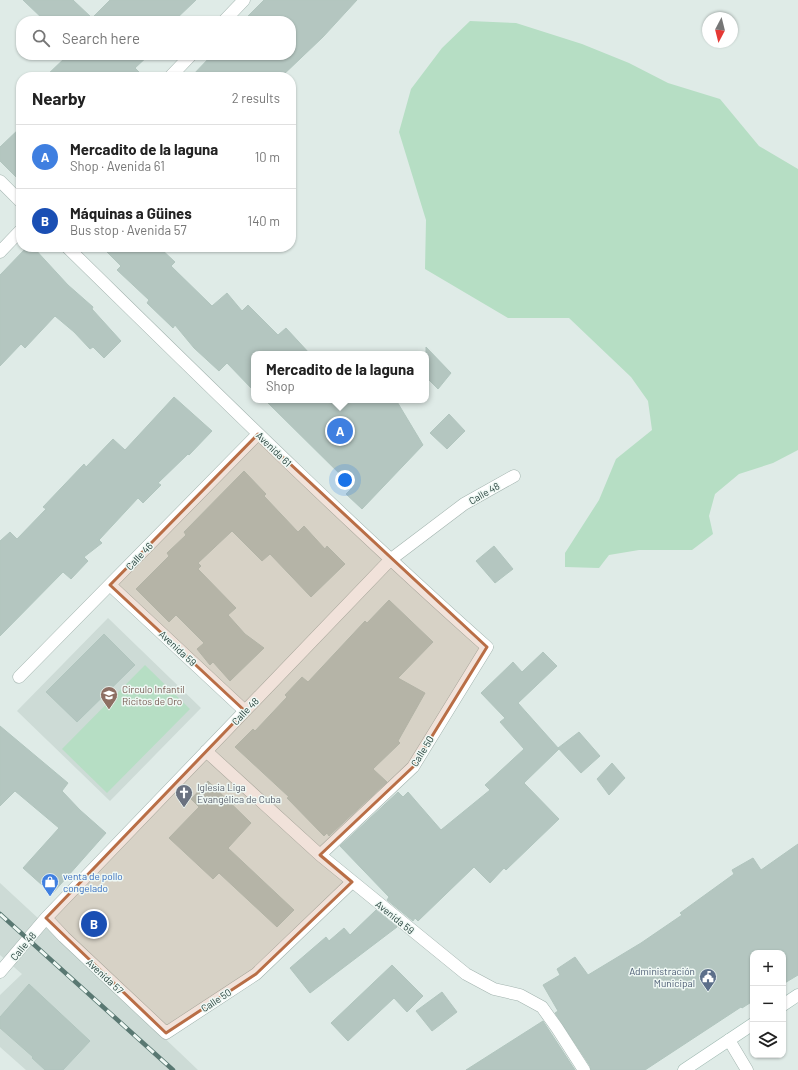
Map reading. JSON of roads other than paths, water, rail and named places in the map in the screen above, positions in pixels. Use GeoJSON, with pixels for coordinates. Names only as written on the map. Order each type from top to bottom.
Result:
{"type":"FeatureCollection","features":[{"type":"Feature","properties":{"kind":"street"},"geometry":{"type":"LineString","coordinates":[[229,16],[244,0]]}},
{"type":"Feature","properties":{"kind":"street"},"geometry":{"type":"LineString","coordinates":[[175,72],[186,60]]}},
{"type":"Feature","properties":{"kind":"street"},"geometry":{"type":"LineString","coordinates":[[0,181],[16,197]]}},
{"type":"Feature","properties":{"kind":"street"},"geometry":{"type":"LineString","coordinates":[[0,252],[16,235]]}},
{"type":"Feature","properties":{"kind":"street","name":"Avenida 61"},"geometry":{"type":"LineString","coordinates":[[72,252],[258,434],[390,560],[487,647]]}},
{"type":"Feature","properties":{"kind":"street","name":"Calle 46"},"geometry":{"type":"LineString","coordinates":[[19,677],[258,434]]}},
{"type":"Feature","properties":{"kind":"street","name":"Calle 48"},"geometry":{"type":"LineString","coordinates":[[0,972],[46,918],[390,560],[464,504],[514,476]]}},
{"type":"Feature","properties":{"kind":"street","name":"Avenida 59"},"geometry":{"type":"LineString","coordinates":[[110,585],[245,711]]}},
{"type":"Feature","properties":{"kind":"street","name":"Calle 50"},"geometry":{"type":"LineString","coordinates":[[320,856],[413,767],[487,647]]}},
{"type":"Feature","properties":{"kind":"street","name":"Avenida 59"},"geometry":{"type":"LineString","coordinates":[[206,751],[320,856],[466,974],[494,989],[520,995],[542,1007],[584,1070]]}},
{"type":"Feature","properties":{"kind":"street","name":"Calle 50"},"geometry":{"type":"LineString","coordinates":[[166,1033],[256,974],[352,882]]}},
{"type":"Feature","properties":{"kind":"street","name":"Avenida 57"},"geometry":{"type":"LineString","coordinates":[[46,918],[64,937],[166,1033]]}},
{"type":"Feature","properties":{"kind":"street"},"geometry":{"type":"LineString","coordinates":[[786,1003],[798,995]]}},
{"type":"Feature","properties":{"kind":"street"},"geometry":{"type":"LineString","coordinates":[[684,1070],[750,1026]]}},
{"type":"Feature","properties":{"kind":"street"},"geometry":{"type":"LineString","coordinates":[[729,1040],[747,1070]]}},
{"type":"Feature","properties":{"kind":"railway"},"geometry":{"type":"LineString","coordinates":[[0,914],[173,1070]]}},
{"type":"Feature","properties":{"kind":"place","name":"Mercadito de la laguna"},"geometry":{"type":"Point","coordinates":[340,431]}},
{"type":"Feature","properties":{"kind":"place","name":"Circulo Infantil Ricitos de Oro"},"geometry":{"type":"Point","coordinates":[109,710]}},
{"type":"Feature","properties":{"kind":"place","name":"Iglesia Liga Evangélica de Cuba"},"geometry":{"type":"Point","coordinates":[184,808]}},
{"type":"Feature","properties":{"kind":"place","name":"venta de pollo congelado"},"geometry":{"type":"Point","coordinates":[50,897]}},
{"type":"Feature","properties":{"kind":"place","name":"Máquinas a Güines"},"geometry":{"type":"Point","coordinates":[94,924]}},
{"type":"Feature","properties":{"kind":"place","name":"Administración Municipal"},"geometry":{"type":"Point","coordinates":[708,992]}}]}
